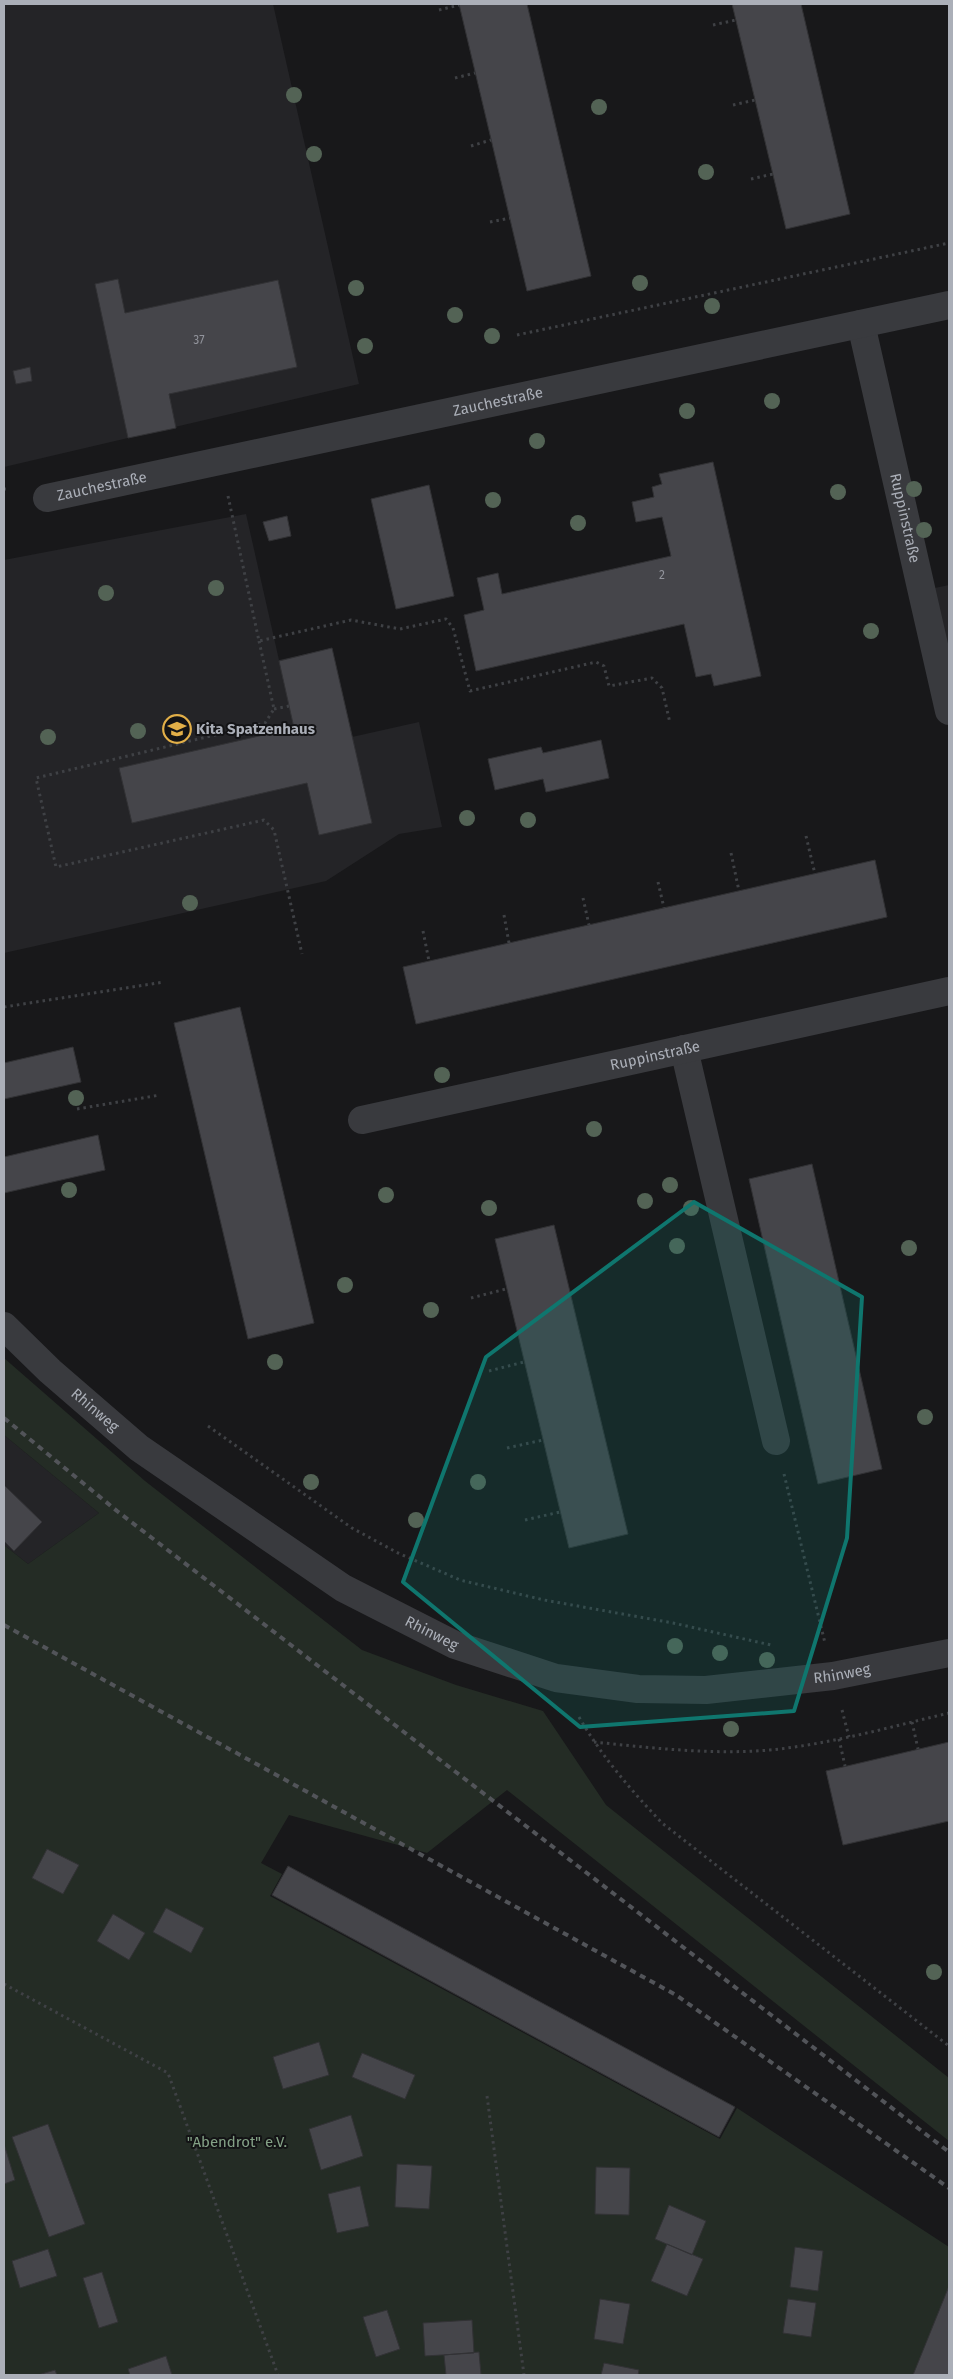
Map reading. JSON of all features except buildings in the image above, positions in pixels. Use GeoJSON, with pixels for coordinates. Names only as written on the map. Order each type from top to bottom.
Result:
{"type":"FeatureCollection","features":[{"type":"Feature","properties":{"kind":"street","name":"Zauchestraße"},"geometry":{"type":"LineString","coordinates":[[47,498],[949,305]]}},
{"type":"Feature","properties":{"kind":"street","name":"Ruppinstraße"},"geometry":{"type":"LineString","coordinates":[[861,324],[949,712]]}},
{"type":"Feature","properties":{"kind":"street","name":"Ruppinstraße"},"geometry":{"type":"LineString","coordinates":[[362,1120],[684,1049],[948,999]]}},
{"type":"Feature","properties":{"kind":"street"},"geometry":{"type":"LineString","coordinates":[[684,1049],[776,1441]]}},
{"type":"Feature","properties":{"kind":"street","name":"Rhinweg"},"geometry":{"type":"LineString","coordinates":[[4,1326],[50,1371],[139,1448],[343,1588],[455,1646],[556,1678],[638,1689],[706,1690],[832,1676],[949,1652]]}},
{"type":"Feature","properties":{"kind":"path"},"geometry":{"type":"LineString","coordinates":[[439,10],[459,5]]}},
{"type":"Feature","properties":{"kind":"path"},"geometry":{"type":"LineString","coordinates":[[713,25],[736,20]]}},
{"type":"Feature","properties":{"kind":"path"},"geometry":{"type":"LineString","coordinates":[[455,78],[475,73]]}},
{"type":"Feature","properties":{"kind":"path"},"geometry":{"type":"LineString","coordinates":[[733,105],[755,100]]}},
{"type":"Feature","properties":{"kind":"path"},"geometry":{"type":"LineString","coordinates":[[472,146],[491,140]]}},
{"type":"Feature","properties":{"kind":"path"},"geometry":{"type":"LineString","coordinates":[[751,179],[773,174]]}},
{"type":"Feature","properties":{"kind":"path"},"geometry":{"type":"LineString","coordinates":[[490,222],[510,218]]}},
{"type":"Feature","properties":{"kind":"path"},"geometry":{"type":"LineString","coordinates":[[517,335],[949,243]]}},
{"type":"Feature","properties":{"kind":"path"},"geometry":{"type":"LineString","coordinates":[[220,461],[274,709],[265,723],[36,778],[56,867],[264,820],[274,830],[302,954]]}},
{"type":"Feature","properties":{"kind":"path"},"geometry":{"type":"LineString","coordinates":[[259,641],[352,620],[400,629],[446,619],[453,628],[470,690],[596,662],[604,666],[609,686],[652,678],[662,688],[670,723]]}},
{"type":"Feature","properties":{"kind":"path"},"geometry":{"type":"LineString","coordinates":[[274,709],[289,706]]}},
{"type":"Feature","properties":{"kind":"path"},"geometry":{"type":"LineString","coordinates":[[806,836],[815,874]]}},
{"type":"Feature","properties":{"kind":"path"},"geometry":{"type":"LineString","coordinates":[[731,853],[739,891]]}},
{"type":"Feature","properties":{"kind":"path"},"geometry":{"type":"LineString","coordinates":[[658,882],[664,908]]}},
{"type":"Feature","properties":{"kind":"path"},"geometry":{"type":"LineString","coordinates":[[583,898],[589,925]]}},
{"type":"Feature","properties":{"kind":"path"},"geometry":{"type":"LineString","coordinates":[[504,915],[509,943]]}},
{"type":"Feature","properties":{"kind":"path"},"geometry":{"type":"LineString","coordinates":[[423,931],[429,961]]}},
{"type":"Feature","properties":{"kind":"path"},"geometry":{"type":"LineString","coordinates":[[4,1007],[164,982]]}},
{"type":"Feature","properties":{"kind":"path"},"geometry":{"type":"LineString","coordinates":[[77,1109],[160,1096]]}},
{"type":"Feature","properties":{"kind":"path"},"geometry":{"type":"LineString","coordinates":[[471,1298],[506,1289]]}},
{"type":"Feature","properties":{"kind":"path"},"geometry":{"type":"LineString","coordinates":[[489,1372],[524,1362]]}},
{"type":"Feature","properties":{"kind":"path"},"geometry":{"type":"LineString","coordinates":[[208,1426],[352,1528],[398,1552],[460,1580],[544,1600],[673,1623],[776,1647]]}},
{"type":"Feature","properties":{"kind":"path"},"geometry":{"type":"LineString","coordinates":[[507,1448],[543,1440]]}},
{"type":"Feature","properties":{"kind":"path"},"geometry":{"type":"LineString","coordinates":[[776,1441],[826,1643],[832,1676],[849,1737]]}},
{"type":"Feature","properties":{"kind":"path"},"geometry":{"type":"LineString","coordinates":[[525,1520],[560,1512]]}},
{"type":"Feature","properties":{"kind":"path"},"geometry":{"type":"LineString","coordinates":[[817,1644],[826,1643]]}},
{"type":"Feature","properties":{"kind":"path"},"geometry":{"type":"LineString","coordinates":[[556,1678],[594,1742],[622,1781],[662,1823],[949,2046]]}},
{"type":"Feature","properties":{"kind":"path"},"geometry":{"type":"LineString","coordinates":[[594,1742],[655,1748],[721,1751],[768,1750],[849,1737],[949,1713]]}},
{"type":"Feature","properties":{"kind":"path"},"geometry":{"type":"LineString","coordinates":[[912,1722],[918,1749]]}},
{"type":"Feature","properties":{"kind":"path"},"geometry":{"type":"LineString","coordinates":[[839,1739],[845,1766]]}},
{"type":"Feature","properties":{"kind":"path"},"geometry":{"type":"LineString","coordinates":[[4,1984],[168,2073],[278,2375]]}},
{"type":"Feature","properties":{"kind":"path"},"geometry":{"type":"LineString","coordinates":[[488,2096],[524,2375]]}},
{"type":"Feature","properties":{"kind":"highlighted area"},"geometry":{"type":"Polygon","coordinates":[[[694,1202],[862,1297],[847,1538],[794,1711],[580,1727],[403,1582],[486,1357],[694,1202]]]}},
{"type":"Feature","properties":{"kind":"shaded area"},"geometry":{"type":"Polygon","coordinates":[[[4,4],[273,4],[359,384],[4,467],[4,4]]]}},
{"type":"Feature","properties":{"kind":"shaded area","name":"Kita Spatzenhaus"},"geometry":{"type":"Polygon","coordinates":[[[246,514],[279,660],[332,648],[352,737],[419,722],[442,827],[399,834],[326,881],[4,953],[4,560],[246,514]]]}},
{"type":"Feature","properties":{"kind":"shaded area"},"geometry":{"type":"Polygon","coordinates":[[[949,585],[949,676],[930,589],[949,585]]]}},
{"type":"Feature","properties":{"kind":"shaded area"},"geometry":{"type":"Polygon","coordinates":[[[4,1435],[99,1513],[28,1564],[4,1545],[4,1435]]]}},
{"type":"Feature","properties":{"kind":"green space","name":"\"Abendrot\" e.V."},"geometry":{"type":"Polygon","coordinates":[[[4,1358],[145,1481],[362,1650],[456,1685],[543,1711],[606,1805],[949,2078],[949,2141],[507,1790],[427,1853],[289,1815],[261,1863],[282,1874],[270,1896],[720,2139],[737,2108],[949,2247],[949,2375],[4,2375],[4,1545],[28,1564],[99,1513],[4,1435],[4,1358]]]}},
{"type":"Feature","properties":{"kind":"railway"},"geometry":{"type":"LineString","coordinates":[[4,1418],[117,1511],[949,2152]]}},
{"type":"Feature","properties":{"kind":"railway"},"geometry":{"type":"LineString","coordinates":[[4,1625],[676,1995],[949,2188]]}},
{"type":"Feature","properties":{"kind":"place","name":"Kita Spatzenhaus"},"geometry":{"type":"Point","coordinates":[177,729]}}]}
